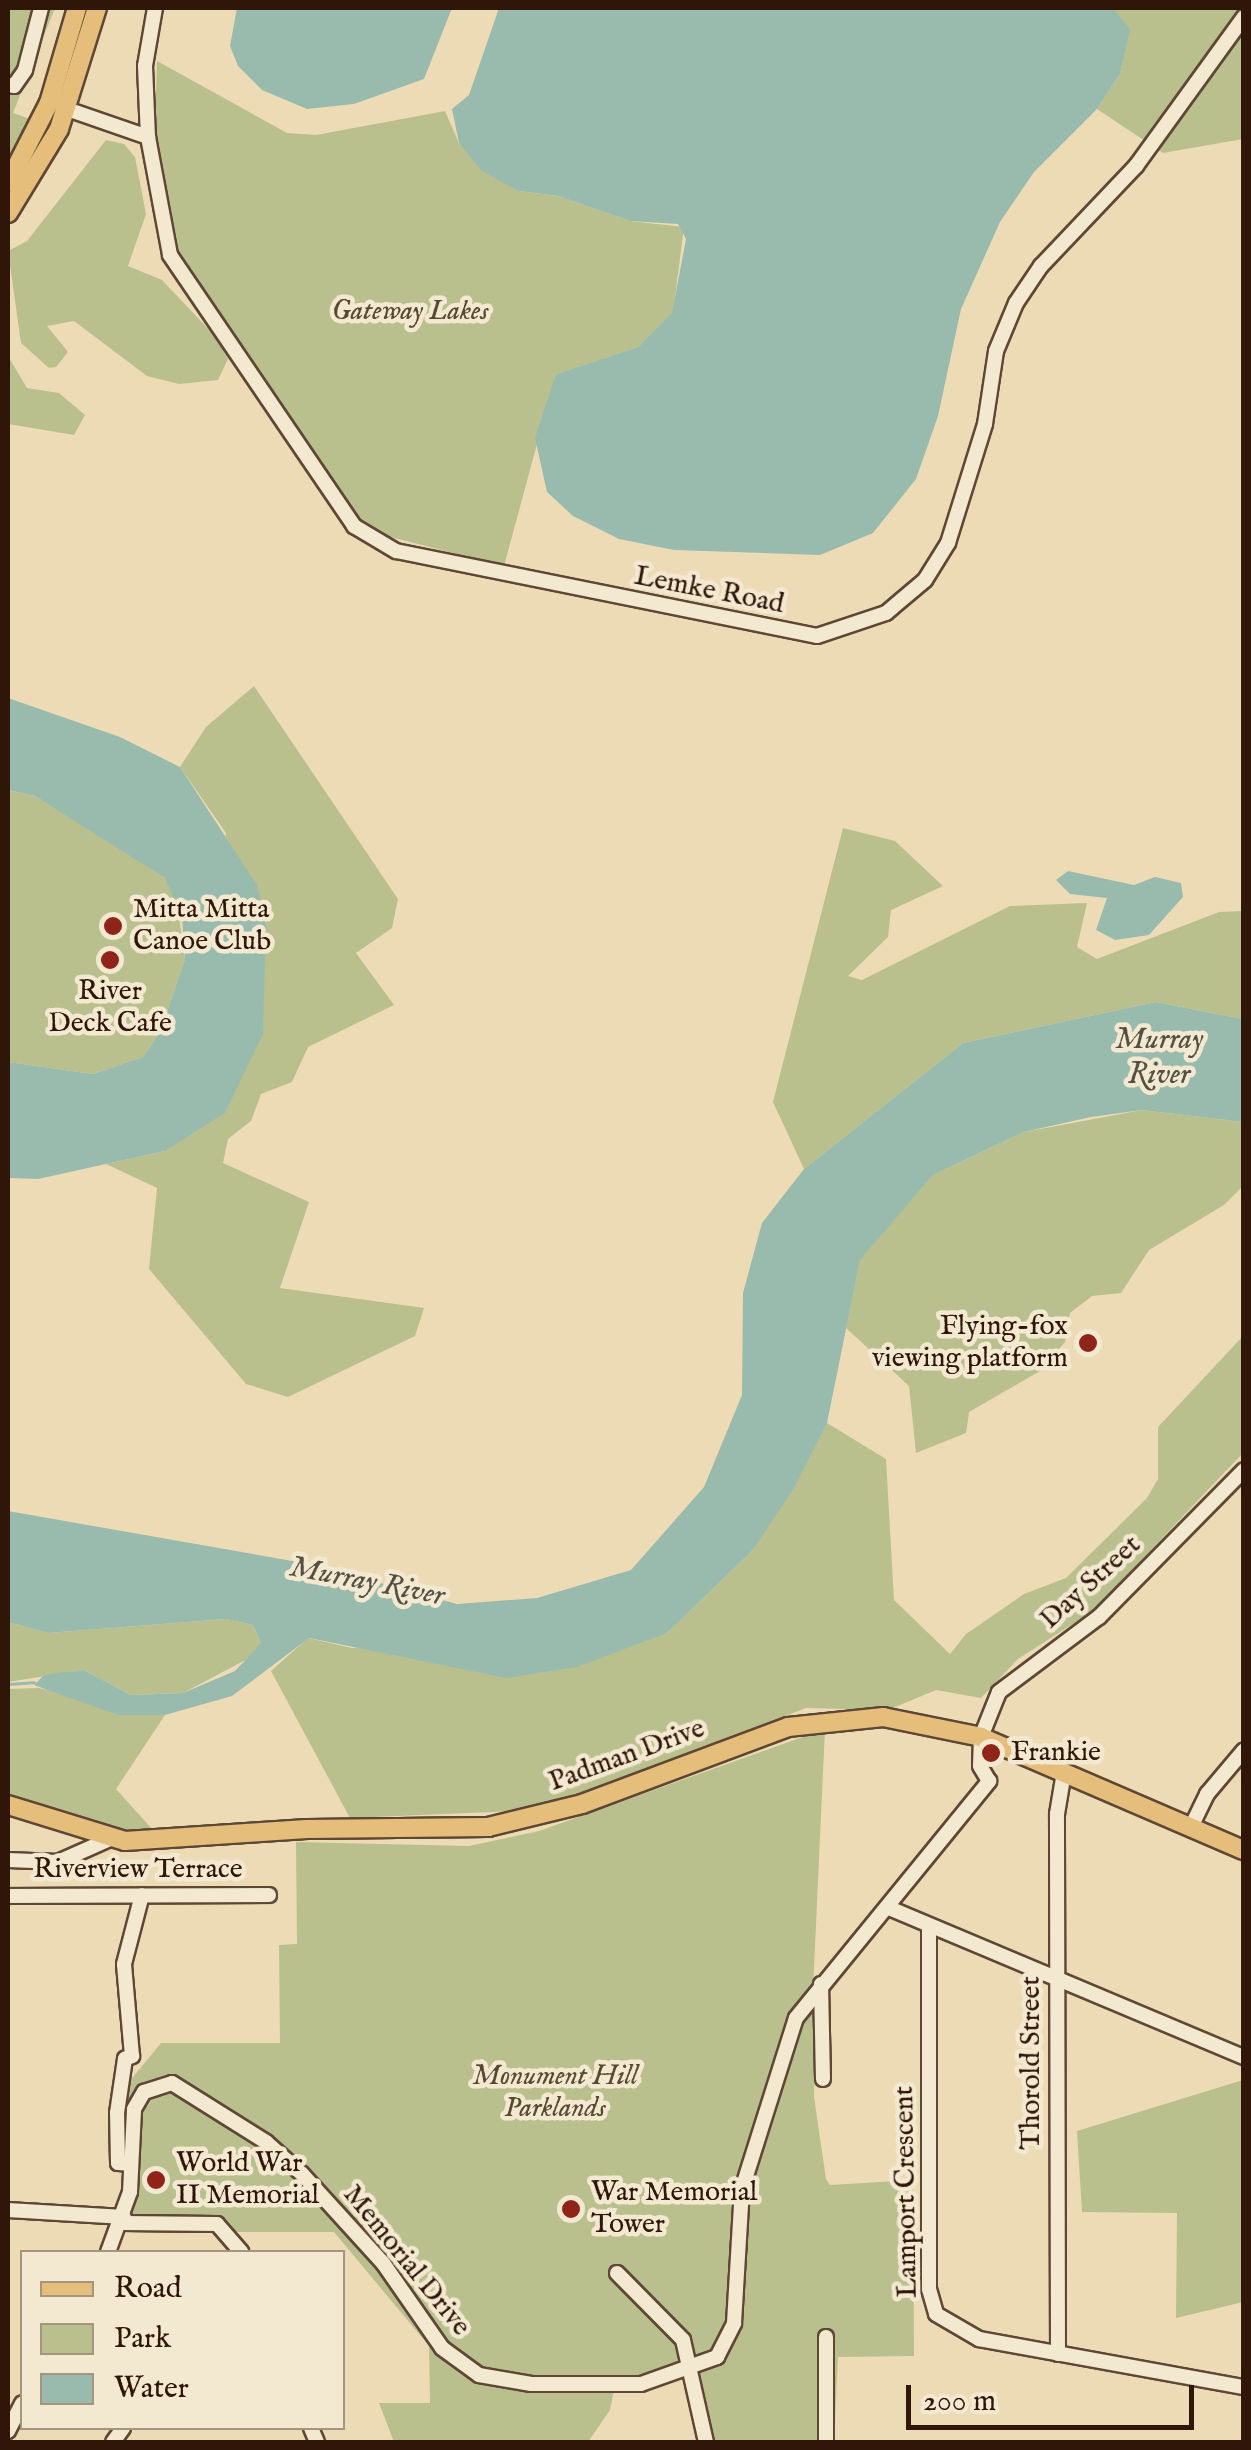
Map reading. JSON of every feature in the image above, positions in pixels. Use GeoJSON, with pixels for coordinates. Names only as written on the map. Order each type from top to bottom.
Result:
{"type":"FeatureCollection","features":[{"type":"Feature","properties":{"kind":"main road"},"geometry":{"type":"LineString","coordinates":[[8,213],[17,180],[58,106],[97,8]]}},
{"type":"Feature","properties":{"kind":"main road"},"geometry":{"type":"LineString","coordinates":[[58,106],[75,10]]}},
{"type":"Feature","properties":{"kind":"main road","name":"Padman Drive"},"geometry":{"type":"LineString","coordinates":[[8,1805],[110,1839],[513,1824],[771,1732],[842,1718],[904,1718],[981,1737],[1244,1850]]}},
{"type":"Feature","properties":{"kind":"street"},"geometry":{"type":"LineString","coordinates":[[8,85],[14,86],[25,70],[41,8]]}},
{"type":"Feature","properties":{"kind":"street","name":"Lemke Road"},"geometry":{"type":"LineString","coordinates":[[155,8],[145,66],[148,137],[178,277],[370,540],[569,589],[817,636],[886,613],[925,580],[948,543],[985,424],[996,351],[1016,303],[1040,266],[1136,166],[1244,17]]}},
{"type":"Feature","properties":{"kind":"street"},"geometry":{"type":"LineString","coordinates":[[58,106],[148,137]]}},
{"type":"Feature","properties":{"kind":"street","name":"Day Street"},"geometry":{"type":"LineString","coordinates":[[981,1737],[999,1692],[1100,1618],[1244,1470]]}},
{"type":"Feature","properties":{"kind":"street","name":"Memorial Drive"},"geometry":{"type":"LineString","coordinates":[[124,2220],[131,2120],[138,2099],[154,2086],[178,2085],[302,2174],[370,2247],[462,2366],[503,2382],[614,2385],[642,2384],[717,2357],[731,2336],[746,2170],[796,2018],[989,1781],[980,1766],[981,1737]]}},
{"type":"Feature","properties":{"kind":"street"},"geometry":{"type":"LineString","coordinates":[[1191,1828],[1207,1794],[1244,1750]]}},
{"type":"Feature","properties":{"kind":"street","name":"Thorold Street"},"geometry":{"type":"LineString","coordinates":[[1058,2354],[1056,1814],[1064,1772]]}},
{"type":"Feature","properties":{"kind":"street","name":"Riverview Terrace"},"geometry":{"type":"LineString","coordinates":[[8,1860],[58,1862],[110,1839]]}},
{"type":"Feature","properties":{"kind":"street","name":"Riverview Terrace"},"geometry":{"type":"LineString","coordinates":[[8,1896],[269,1895]]}},
{"type":"Feature","properties":{"kind":"street"},"geometry":{"type":"LineString","coordinates":[[130,2164],[118,2163],[117,2113],[125,2059],[132,2056],[124,1964],[142,1896]]}},
{"type":"Feature","properties":{"kind":"street"},"geometry":{"type":"LineString","coordinates":[[889,1908],[930,1929],[1244,2057]]}},
{"type":"Feature","properties":{"kind":"street","name":"Lamport Crescent"},"geometry":{"type":"LineString","coordinates":[[930,1929],[932,2306],[962,2333],[1244,2387]]}},
{"type":"Feature","properties":{"kind":"street"},"geometry":{"type":"LineString","coordinates":[[821,1984],[823,2080]]}},
{"type":"Feature","properties":{"kind":"street"},"geometry":{"type":"LineString","coordinates":[[8,2210],[217,2224],[239,2250]]}},
{"type":"Feature","properties":{"kind":"street"},"geometry":{"type":"LineString","coordinates":[[109,2250],[124,2220]]}},
{"type":"Feature","properties":{"kind":"street"},"geometry":{"type":"LineString","coordinates":[[618,2273],[683,2340],[706,2442]]}},
{"type":"Feature","properties":{"kind":"street"},"geometry":{"type":"LineString","coordinates":[[826,2337],[826,2442]]}},
{"type":"Feature","properties":{"kind":"street"},"geometry":{"type":"LineString","coordinates":[[8,2431],[20,2407]]}},
{"type":"Feature","properties":{"kind":"green space"},"geometry":{"type":"Polygon","coordinates":[[[8,8],[55,8],[13,113],[33,120],[8,167],[8,8]]]}},
{"type":"Feature","properties":{"kind":"green space"},"geometry":{"type":"Polygon","coordinates":[[[1113,8],[1243,8],[1243,139],[1163,153],[1097,109],[1120,74],[1129,29],[1113,8]]]}},
{"type":"Feature","properties":{"kind":"green space","name":"Gateway Lakes"},"geometry":{"type":"Polygon","coordinates":[[[157,61],[287,133],[316,135],[445,111],[459,143],[519,191],[558,196],[630,221],[684,227],[673,313],[638,347],[556,374],[504,566],[367,531],[247,351],[177,264],[155,123],[157,61]]]}},
{"type":"Feature","properties":{"kind":"green space"},"geometry":{"type":"Polygon","coordinates":[[[106,140],[124,144],[135,157],[146,214],[128,266],[162,280],[214,335],[228,359],[218,380],[179,384],[147,376],[74,321],[47,326],[68,352],[56,367],[49,368],[21,343],[8,251],[27,241],[106,140]]]}},
{"type":"Feature","properties":{"kind":"green space"},"geometry":{"type":"Polygon","coordinates":[[[8,356],[27,388],[59,393],[85,415],[74,435],[8,424],[8,356]]]}},
{"type":"Feature","properties":{"kind":"green space"},"geometry":{"type":"Polygon","coordinates":[[[254,686],[398,899],[392,928],[356,953],[394,1005],[308,1047],[292,1082],[261,1094],[251,1121],[228,1139],[223,1163],[309,1202],[280,1288],[424,1308],[415,1336],[288,1397],[246,1384],[149,1269],[157,1188],[106,1164],[165,1151],[226,833],[180,767],[206,727],[254,686]]]}},
{"type":"Feature","properties":{"kind":"green space"},"geometry":{"type":"Polygon","coordinates":[[[8,790],[35,796],[101,836],[165,878],[176,895],[185,959],[160,1032],[143,1057],[93,1074],[8,1062],[8,790]]]}},
{"type":"Feature","properties":{"kind":"green space"},"geometry":{"type":"Polygon","coordinates":[[[843,828],[895,841],[943,886],[891,910],[888,937],[848,976],[862,980],[1010,906],[1087,903],[1077,947],[1097,959],[1219,912],[1243,911],[1243,1019],[1156,1002],[963,1043],[804,1169],[773,1102],[843,828]]]}},
{"type":"Feature","properties":{"kind":"green space"},"geometry":{"type":"Polygon","coordinates":[[[1142,1110],[1243,1122],[1243,1186],[1224,1205],[1149,1250],[1121,1293],[1092,1296],[1070,1313],[1065,1342],[1040,1371],[969,1412],[966,1433],[916,1453],[909,1386],[846,1328],[860,1259],[933,1175],[1024,1132],[1142,1110]]]}},
{"type":"Feature","properties":{"kind":"green space"},"geometry":{"type":"Polygon","coordinates":[[[1243,1336],[1243,1453],[1093,1611],[1018,1659],[981,1698],[936,1690],[888,1710],[806,1708],[597,1789],[519,1811],[350,1818],[271,1671],[308,1638],[352,1648],[667,1633],[752,1551],[827,1423],[886,1459],[894,1600],[950,1654],[966,1634],[1024,1594],[1066,1578],[1147,1498],[1158,1479],[1158,1427],[1243,1336]]]}},
{"type":"Feature","properties":{"kind":"green space"},"geometry":{"type":"Polygon","coordinates":[[[226,1619],[253,1625],[261,1643],[257,1654],[183,1693],[131,1695],[84,1670],[8,1682],[8,1622],[48,1633],[226,1619]]]}},
{"type":"Feature","properties":{"kind":"green space"},"geometry":{"type":"Polygon","coordinates":[[[39,1688],[79,1696],[118,1715],[165,1715],[116,1789],[153,1830],[116,1830],[8,1793],[8,1689],[39,1688]]]}},
{"type":"Feature","properties":{"kind":"green space","name":"Monument Hill Parklands"},"geometry":{"type":"Polygon","coordinates":[[[825,1729],[813,1990],[814,2097],[826,2179],[830,2185],[913,2180],[914,2356],[838,2357],[834,2442],[712,2442],[691,2368],[615,2385],[610,2410],[588,2442],[394,2442],[379,2403],[430,2403],[429,2346],[334,2232],[237,2232],[227,2226],[124,2221],[129,2082],[161,2043],[280,2043],[279,1945],[297,1944],[296,1842],[469,1846],[539,1831],[825,1729]]]}},
{"type":"Feature","properties":{"kind":"green space"},"geometry":{"type":"Polygon","coordinates":[[[1243,2080],[1243,2302],[1176,2318],[1177,2213],[1082,2212],[1077,2131],[1243,2080]]]}},
{"type":"Feature","properties":{"kind":"water"},"geometry":{"type":"Polygon","coordinates":[[[237,8],[452,8],[424,79],[354,104],[307,109],[262,90],[238,66],[230,46],[237,8]]]}},
{"type":"Feature","properties":{"kind":"water"},"geometry":{"type":"Polygon","coordinates":[[[499,8],[1113,8],[1130,29],[1120,74],[1097,109],[1034,172],[1000,222],[961,309],[938,416],[916,479],[873,533],[820,555],[674,550],[619,539],[573,516],[547,492],[535,438],[556,374],[638,347],[672,313],[686,239],[678,224],[630,221],[558,196],[519,191],[482,171],[459,143],[452,109],[469,95],[499,8]]]}},
{"type":"Feature","properties":{"kind":"water"},"geometry":{"type":"Polygon","coordinates":[[[8,698],[120,737],[180,767],[257,885],[266,926],[263,1034],[225,1113],[165,1151],[38,1179],[8,1178],[8,1062],[93,1074],[143,1057],[160,1032],[185,959],[182,917],[165,878],[35,796],[8,790],[8,698]]]}},
{"type":"Feature","properties":{"kind":"water"},"geometry":{"type":"Polygon","coordinates":[[[1068,871],[1134,885],[1155,877],[1181,883],[1183,897],[1149,935],[1115,940],[1096,930],[1107,898],[1070,894],[1056,880],[1068,871]]]}},
{"type":"Feature","properties":{"kind":"water","name":"Murray River"},"geometry":{"type":"Polygon","coordinates":[[[1156,1002],[1243,1019],[1243,1122],[1142,1110],[1091,1117],[1024,1132],[933,1175],[860,1260],[827,1423],[794,1488],[752,1551],[667,1633],[577,1667],[506,1678],[309,1638],[232,1696],[165,1715],[118,1715],[34,1685],[44,1675],[84,1670],[131,1695],[183,1693],[235,1671],[261,1643],[253,1625],[226,1619],[48,1633],[8,1622],[8,1511],[315,1565],[457,1604],[537,1598],[631,1570],[704,1487],[742,1395],[743,1293],[762,1223],[804,1169],[963,1043],[1156,1002]]]}},
{"type":"Feature","properties":{"kind":"waterway"},"geometry":{"type":"LineString","coordinates":[[8,1684],[34,1682]]}},
{"type":"Feature","properties":{"kind":"place","name":"Mitta Mitta Canoe Club"},"geometry":{"type":"Point","coordinates":[113,926]}},
{"type":"Feature","properties":{"kind":"place","name":"River Deck Cafe"},"geometry":{"type":"Point","coordinates":[110,960]}},
{"type":"Feature","properties":{"kind":"place","name":"Flying-fox viewing platform"},"geometry":{"type":"Point","coordinates":[1088,1343]}},
{"type":"Feature","properties":{"kind":"place","name":"Frankie"},"geometry":{"type":"Point","coordinates":[991,1753]}},
{"type":"Feature","properties":{"kind":"place","name":"World War II Memorial"},"geometry":{"type":"Point","coordinates":[156,2180]}},
{"type":"Feature","properties":{"kind":"place","name":"War Memorial Tower"},"geometry":{"type":"Point","coordinates":[571,2209]}}]}
